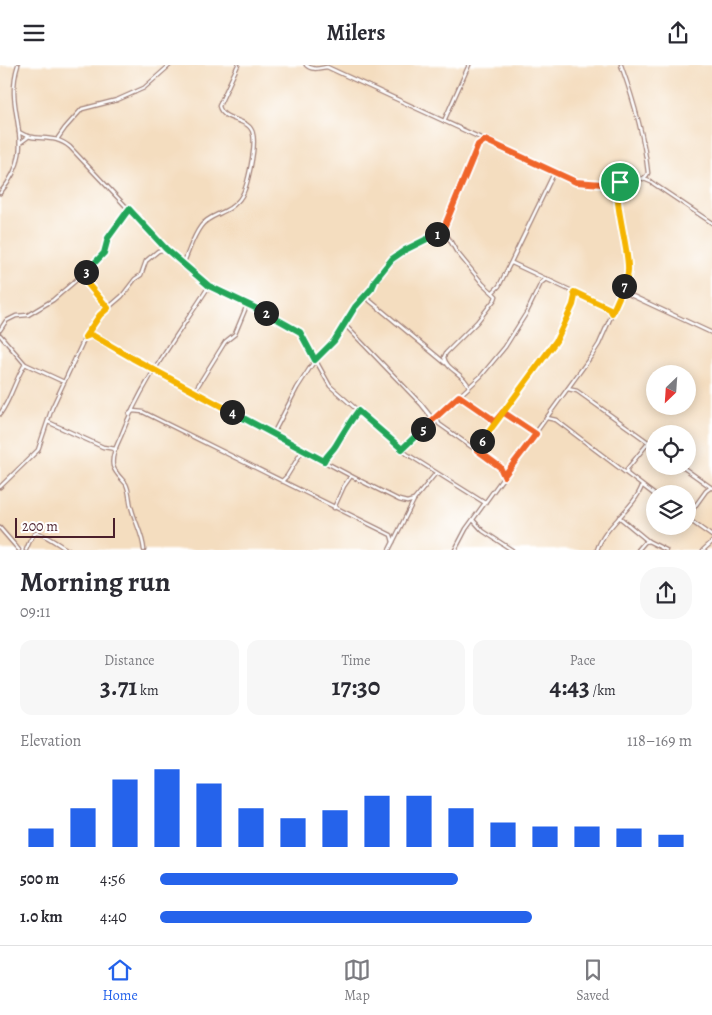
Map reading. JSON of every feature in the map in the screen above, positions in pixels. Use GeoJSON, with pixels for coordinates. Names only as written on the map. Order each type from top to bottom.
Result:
{"type":"FeatureCollection","features":[{"type":"Feature","properties":{"kind":"street"},"geometry":{"type":"LineString","coordinates":[[0,193],[11,179],[20,157],[14,82],[18,65]]}},
{"type":"Feature","properties":{"kind":"street"},"geometry":{"type":"LineString","coordinates":[[58,139],[65,127],[82,109],[117,100],[144,88],[170,65]]}},
{"type":"Feature","properties":{"kind":"street"},"geometry":{"type":"LineString","coordinates":[[183,265],[188,250],[201,225],[230,207],[242,196],[254,151],[253,131],[248,125],[225,115],[221,112],[219,106],[238,65]]}},
{"type":"Feature","properties":{"kind":"street"},"geometry":{"type":"LineString","coordinates":[[306,65],[309,68],[315,69],[328,67],[554,172],[583,183],[644,179],[652,182],[712,223]]}},
{"type":"Feature","properties":{"kind":"street"},"geometry":{"type":"LineString","coordinates":[[444,121],[469,65]]}},
{"type":"Feature","properties":{"kind":"street"},"geometry":{"type":"LineString","coordinates":[[621,65],[638,115],[648,173],[652,182]]}},
{"type":"Feature","properties":{"kind":"street"},"geometry":{"type":"LineString","coordinates":[[19,132],[28,137],[58,139],[65,142],[183,265],[209,286],[284,322],[300,332],[330,386],[407,454],[485,503]]}},
{"type":"Feature","properties":{"kind":"street"},"geometry":{"type":"LineString","coordinates":[[20,143],[28,137]]}},
{"type":"Feature","properties":{"kind":"street"},"geometry":{"type":"LineString","coordinates":[[273,434],[315,360],[334,341],[363,295],[372,288],[392,259],[443,230],[478,145],[485,140]]}},
{"type":"Feature","properties":{"kind":"street"},"geometry":{"type":"LineString","coordinates":[[493,292],[499,286],[554,172]]}},
{"type":"Feature","properties":{"kind":"street"},"geometry":{"type":"LineString","coordinates":[[644,179],[648,173]]}},
{"type":"Feature","properties":{"kind":"street"},"geometry":{"type":"LineString","coordinates":[[455,550],[466,529],[547,419],[599,344],[621,293],[628,271],[617,192],[620,182]]}},
{"type":"Feature","properties":{"kind":"street"},"geometry":{"type":"LineString","coordinates":[[0,330],[9,318],[28,315],[52,300],[81,276],[104,253],[108,238],[129,209]]}},
{"type":"Feature","properties":{"kind":"street"},"geometry":{"type":"LineString","coordinates":[[443,230],[456,251],[472,271],[496,296],[477,322],[446,353],[444,357],[447,364]]}},
{"type":"Feature","properties":{"kind":"street"},"geometry":{"type":"LineString","coordinates":[[0,487],[38,450],[47,422],[64,382],[85,337],[100,315],[122,296],[135,279],[141,275],[146,261],[158,251],[166,249]]}},
{"type":"Feature","properties":{"kind":"street"},"geometry":{"type":"LineString","coordinates":[[510,263],[610,309],[612,313]]}},
{"type":"Feature","properties":{"kind":"street"},"geometry":{"type":"LineString","coordinates":[[81,276],[108,308]]}},
{"type":"Feature","properties":{"kind":"street"},"geometry":{"type":"LineString","coordinates":[[402,449],[481,375],[504,347],[546,279]]}},
{"type":"Feature","properties":{"kind":"street"},"geometry":{"type":"LineString","coordinates":[[144,550],[128,491],[112,464],[129,414],[154,370],[209,286]]}},
{"type":"Feature","properties":{"kind":"street"},"geometry":{"type":"LineString","coordinates":[[477,450],[494,423],[556,341],[573,305],[574,292]]}},
{"type":"Feature","properties":{"kind":"street"},"geometry":{"type":"LineString","coordinates":[[621,293],[626,293],[712,333]]}},
{"type":"Feature","properties":{"kind":"street"},"geometry":{"type":"LineString","coordinates":[[363,295],[464,377],[469,387]]}},
{"type":"Feature","properties":{"kind":"street"},"geometry":{"type":"LineString","coordinates":[[194,392],[225,342],[235,334],[247,305]]}},
{"type":"Feature","properties":{"kind":"street"},"geometry":{"type":"LineString","coordinates":[[344,324],[439,424],[500,467],[504,476]]}},
{"type":"Feature","properties":{"kind":"street"},"geometry":{"type":"LineString","coordinates":[[0,335],[25,363],[64,382]]}},
{"type":"Feature","properties":{"kind":"street"},"geometry":{"type":"LineString","coordinates":[[85,337],[94,336],[351,476],[407,502],[414,500]]}},
{"type":"Feature","properties":{"kind":"street"},"geometry":{"type":"LineString","coordinates":[[0,414],[25,363]]}},
{"type":"Feature","properties":{"kind":"street"},"geometry":{"type":"LineString","coordinates":[[568,389],[577,391],[646,440]]}},
{"type":"Feature","properties":{"kind":"street"},"geometry":{"type":"LineString","coordinates":[[459,396],[491,418],[494,423]]}},
{"type":"Feature","properties":{"kind":"street"},"geometry":{"type":"LineString","coordinates":[[129,414],[133,411],[143,412],[334,508],[391,535],[396,534]]}},
{"type":"Feature","properties":{"kind":"street"},"geometry":{"type":"LineString","coordinates":[[324,461],[328,452],[335,447],[344,429],[358,411]]}},
{"type":"Feature","properties":{"kind":"street"},"geometry":{"type":"LineString","coordinates":[[503,412],[536,434]]}},
{"type":"Feature","properties":{"kind":"street"},"geometry":{"type":"LineString","coordinates":[[547,419],[556,421],[646,488]]}},
{"type":"Feature","properties":{"kind":"street"},"geometry":{"type":"LineString","coordinates":[[47,422],[103,447],[116,449]]}},
{"type":"Feature","properties":{"kind":"street"},"geometry":{"type":"LineString","coordinates":[[627,475],[627,469],[634,463],[646,446]]}},
{"type":"Feature","properties":{"kind":"street"},"geometry":{"type":"LineString","coordinates":[[282,481],[304,451]]}},
{"type":"Feature","properties":{"kind":"street"},"geometry":{"type":"LineString","coordinates":[[389,550],[414,500],[436,472]]}},
{"type":"Feature","properties":{"kind":"street"},"geometry":{"type":"LineString","coordinates":[[693,475],[711,488],[706,491],[696,505]]}},
{"type":"Feature","properties":{"kind":"street"},"geometry":{"type":"LineString","coordinates":[[334,508],[351,476]]}},
{"type":"Feature","properties":{"kind":"street"},"geometry":{"type":"LineString","coordinates":[[597,550],[604,536],[637,495],[642,485]]}},
{"type":"Feature","properties":{"kind":"street"},"geometry":{"type":"LineString","coordinates":[[407,502],[408,510]]}},
{"type":"Feature","properties":{"kind":"street"},"geometry":{"type":"LineString","coordinates":[[620,517],[648,541],[666,550]]}},
{"type":"Feature","properties":{"kind":"street"},"geometry":{"type":"LineString","coordinates":[[474,520],[483,531],[512,550]]}},
{"type":"Feature","properties":{"kind":"street"},"geometry":{"type":"LineString","coordinates":[[696,523],[711,535],[711,542],[703,550]]}},
{"type":"Feature","properties":{"kind":"street"},"geometry":{"type":"LineString","coordinates":[[0,528],[19,550]]}},
{"type":"Feature","properties":{"kind":"street"},"geometry":{"type":"LineString","coordinates":[[26,550],[37,533],[42,534],[68,550]]}},
{"type":"Feature","properties":{"kind":"street"},"geometry":{"type":"LineString","coordinates":[[391,535],[393,542]]}},
{"type":"Feature","properties":{"kind":"street"},"geometry":{"type":"LineString","coordinates":[[638,550],[648,541]]}},
{"type":"Feature","properties":{"kind":"route"},"geometry":{"type":"LineString","coordinates":[[620,182],[602,184],[576,182],[485,140],[478,145],[443,230],[392,259],[376,279],[372,288],[363,295],[334,341],[315,360],[300,332],[284,322],[209,286],[188,270],[166,249],[129,209],[108,238],[104,253],[81,276],[108,308],[100,315],[85,337],[94,336],[324,461],[328,452],[335,447],[344,429],[358,411],[402,449],[459,396],[491,418],[494,423],[503,412],[536,434],[504,476],[500,467],[477,450],[494,423],[556,341],[573,305],[574,292],[610,309],[612,313],[624,287],[628,271],[617,192],[617,186],[620,182]]}}]}
